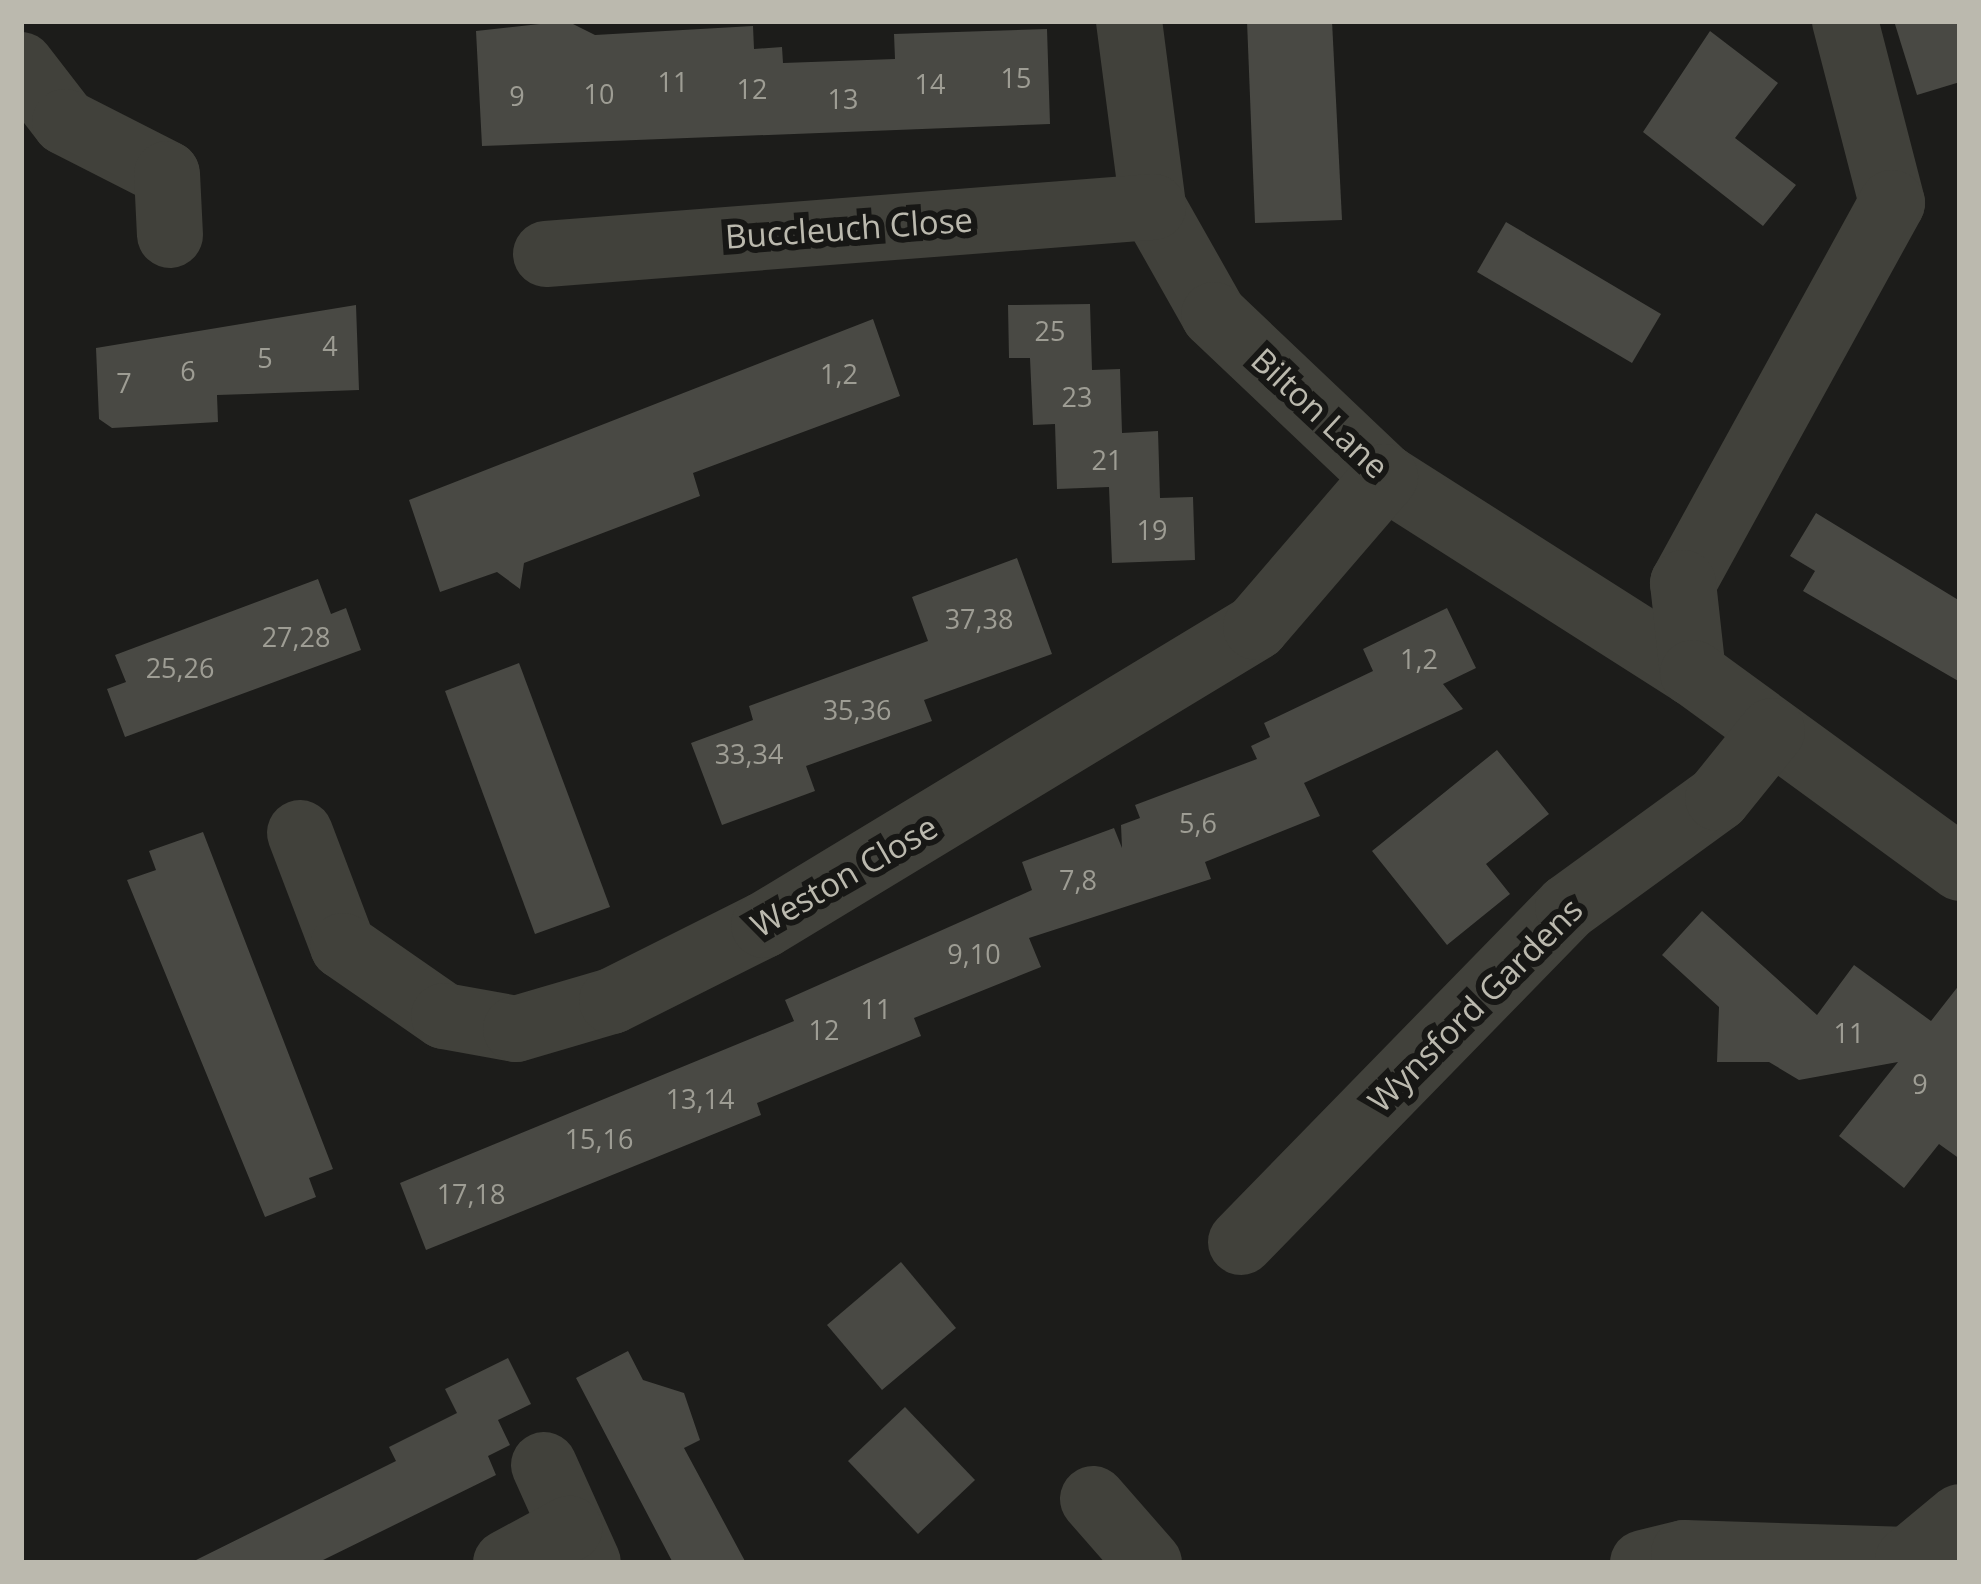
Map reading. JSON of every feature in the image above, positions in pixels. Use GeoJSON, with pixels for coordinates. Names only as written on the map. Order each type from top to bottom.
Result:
{"type":"FeatureCollection","features":[{"type":"Feature","properties":{"kind":"street","name":"Bilton Lane"},"geometry":{"type":"LineString","coordinates":[[1129,21],[1153,207],[1214,315],[1385,477],[1693,673],[1772,731],[1950,841]]}},
{"type":"Feature","properties":{"kind":"street"},"geometry":{"type":"LineString","coordinates":[[1693,673],[1683,583],[1892,203],[1845,21]]}},
{"type":"Feature","properties":{"kind":"street"},"geometry":{"type":"LineString","coordinates":[[21,65],[65,122],[167,174],[170,235]]}},
{"type":"Feature","properties":{"kind":"street","name":"Buccleuch Close"},"geometry":{"type":"LineString","coordinates":[[546,254],[1153,207]]}},
{"type":"Feature","properties":{"kind":"street","name":"Weston Close"},"geometry":{"type":"LineString","coordinates":[[300,833],[343,946],[444,1016],[517,1029],[612,1001],[764,925],[1256,627],[1385,477]]}},
{"type":"Feature","properties":{"kind":"street","name":"Wynsford Gardens"},"geometry":{"type":"LineString","coordinates":[[1241,1242],[1568,907],[1718,798],[1772,731]]}},
{"type":"Feature","properties":{"kind":"street"},"geometry":{"type":"LineString","coordinates":[[506,1563],[579,1546],[544,1465]]}},
{"type":"Feature","properties":{"kind":"street"},"geometry":{"type":"LineString","coordinates":[[1093,1499],[1149,1563]]}},
{"type":"Feature","properties":{"kind":"street"},"geometry":{"type":"LineString","coordinates":[[1643,1563],[1684,1553],[1908,1560],[1960,1517]]}},
{"type":"Feature","properties":{"kind":"building"},"geometry":{"type":"Polygon","coordinates":[[[567,21],[595,35],[753,26],[754,49],[782,47],[783,63],[895,59],[894,34],[1047,29],[1050,124],[482,146],[476,31],[567,21]]]}},
{"type":"Feature","properties":{"kind":"building"},"geometry":{"type":"Polygon","coordinates":[[[1247,21],[1332,21],[1342,220],[1255,223],[1247,21]]]}},
{"type":"Feature","properties":{"kind":"building"},"geometry":{"type":"Polygon","coordinates":[[[1894,21],[1960,21],[1960,82],[1917,95],[1894,21]]]}},
{"type":"Feature","properties":{"kind":"building"},"geometry":{"type":"Polygon","coordinates":[[[1710,31],[1778,83],[1735,138],[1796,185],[1763,226],[1643,132],[1710,31]]]}},
{"type":"Feature","properties":{"kind":"building"},"geometry":{"type":"Polygon","coordinates":[[[1506,222],[1661,314],[1632,363],[1477,272],[1506,222]]]}},
{"type":"Feature","properties":{"kind":"building"},"geometry":{"type":"Polygon","coordinates":[[[1090,304],[1092,370],[1120,369],[1122,433],[1158,431],[1160,498],[1193,497],[1195,560],[1112,563],[1109,487],[1057,489],[1055,424],[1033,425],[1030,358],[1009,358],[1008,305],[1090,304]]]}},
{"type":"Feature","properties":{"kind":"building"},"geometry":{"type":"Polygon","coordinates":[[[356,305],[359,390],[217,395],[218,422],[112,428],[99,419],[96,348],[356,305]]]}},
{"type":"Feature","properties":{"kind":"building"},"geometry":{"type":"Polygon","coordinates":[[[873,319],[900,396],[693,473],[700,496],[524,563],[520,589],[497,572],[440,592],[409,500],[873,319]]]}},
{"type":"Feature","properties":{"kind":"building"},"geometry":{"type":"Polygon","coordinates":[[[1816,513],[1960,601],[1960,682],[1803,591],[1815,571],[1790,556],[1816,513]]]}},
{"type":"Feature","properties":{"kind":"building"},"geometry":{"type":"Polygon","coordinates":[[[1017,558],[1052,654],[924,700],[932,721],[806,766],[815,791],[722,825],[691,743],[753,720],[749,706],[928,641],[912,597],[1017,558]]]}},
{"type":"Feature","properties":{"kind":"building"},"geometry":{"type":"Polygon","coordinates":[[[318,579],[331,614],[346,608],[361,650],[125,737],[107,689],[126,682],[115,655],[318,579]]]}},
{"type":"Feature","properties":{"kind":"building"},"geometry":{"type":"Polygon","coordinates":[[[1447,608],[1476,668],[1443,684],[1463,709],[1304,783],[1320,816],[1205,862],[1211,879],[1029,938],[1041,967],[914,1018],[921,1036],[757,1103],[761,1115],[426,1250],[400,1183],[794,1021],[785,1000],[1032,890],[1022,862],[1114,828],[1122,848],[1121,825],[1140,818],[1135,805],[1257,759],[1251,746],[1270,737],[1264,723],[1373,671],[1363,649],[1447,608]]]}},
{"type":"Feature","properties":{"kind":"building"},"geometry":{"type":"Polygon","coordinates":[[[519,663],[610,907],[535,934],[445,691],[519,663]]]}},
{"type":"Feature","properties":{"kind":"building"},"geometry":{"type":"Polygon","coordinates":[[[1497,750],[1549,814],[1486,864],[1510,894],[1447,945],[1372,851],[1497,750]]]}},
{"type":"Feature","properties":{"kind":"building"},"geometry":{"type":"Polygon","coordinates":[[[203,832],[333,1169],[309,1178],[316,1197],[265,1217],[127,880],[156,870],[149,851],[203,832]]]}},
{"type":"Feature","properties":{"kind":"building"},"geometry":{"type":"Polygon","coordinates":[[[1702,911],[1817,1015],[1854,965],[1931,1021],[1960,984],[1960,1159],[1939,1144],[1904,1188],[1839,1136],[1898,1062],[1799,1080],[1769,1062],[1717,1062],[1719,1007],[1662,955],[1702,911]]]}},
{"type":"Feature","properties":{"kind":"building"},"geometry":{"type":"Polygon","coordinates":[[[901,1262],[956,1328],[882,1390],[827,1325],[901,1262]]]}},
{"type":"Feature","properties":{"kind":"building"},"geometry":{"type":"Polygon","coordinates":[[[628,1351],[643,1380],[684,1393],[700,1440],[684,1448],[746,1563],[673,1563],[576,1378],[628,1351]]]}},
{"type":"Feature","properties":{"kind":"building"},"geometry":{"type":"Polygon","coordinates":[[[508,1358],[531,1404],[498,1420],[510,1445],[488,1456],[496,1475],[317,1563],[190,1563],[396,1461],[389,1447],[457,1413],[445,1389],[508,1358]]]}},
{"type":"Feature","properties":{"kind":"building"},"geometry":{"type":"Polygon","coordinates":[[[905,1407],[975,1480],[918,1534],[848,1461],[905,1407]]]}}]}
